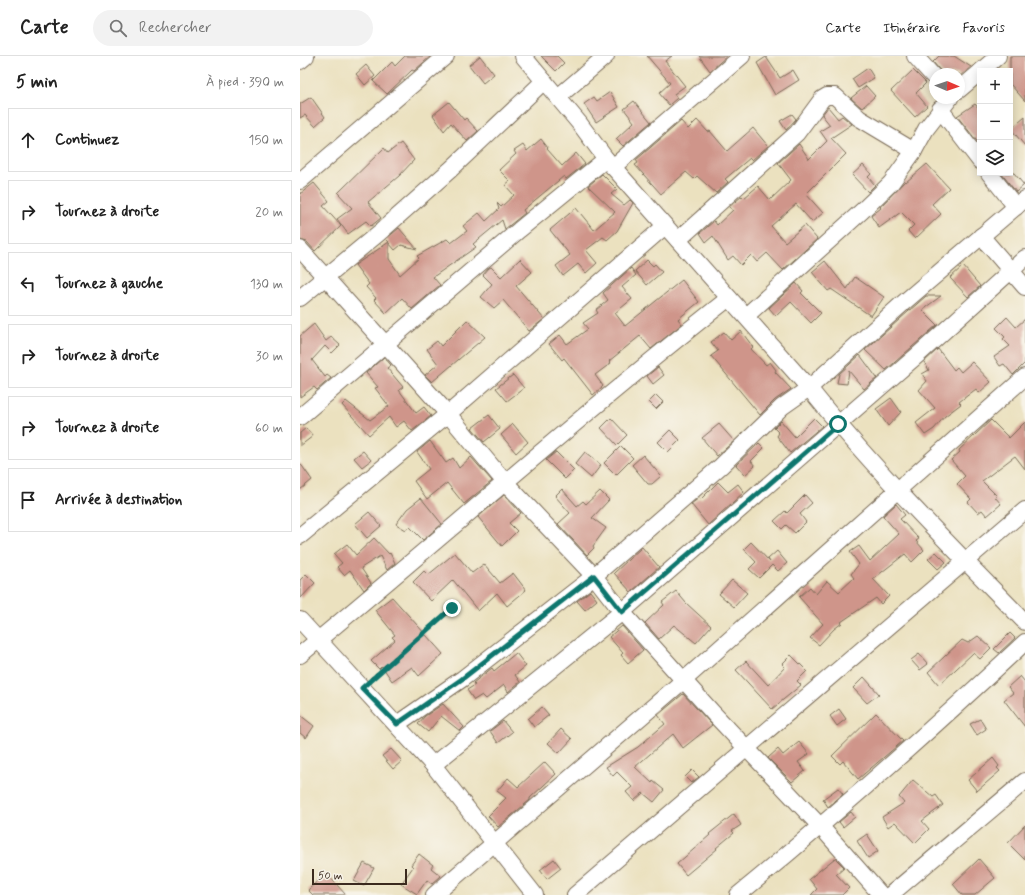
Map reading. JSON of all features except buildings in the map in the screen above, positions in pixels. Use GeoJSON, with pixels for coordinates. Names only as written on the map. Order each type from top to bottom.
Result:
{"type":"FeatureCollection","features":[{"type":"Feature","properties":{"kind":"street"},"geometry":{"type":"LineString","coordinates":[[300,61],[306,56]]}},
{"type":"Feature","properties":{"kind":"street"},"geometry":{"type":"LineString","coordinates":[[300,181],[446,56]]}},
{"type":"Feature","properties":{"kind":"street"},"geometry":{"type":"LineString","coordinates":[[523,56],[558,97],[609,163],[746,316],[809,388],[838,424],[899,491],[1025,622]]}},
{"type":"Feature","properties":{"kind":"street"},"geometry":{"type":"LineString","coordinates":[[558,97],[606,56]]}},
{"type":"Feature","properties":{"kind":"street"},"geometry":{"type":"LineString","coordinates":[[300,417],[519,230],[609,163],[742,56]]}},
{"type":"Feature","properties":{"kind":"street"},"geometry":{"type":"LineString","coordinates":[[915,56],[929,71]]}},
{"type":"Feature","properties":{"kind":"street"},"geometry":{"type":"LineString","coordinates":[[984,68],[998,56]]}},
{"type":"Feature","properties":{"kind":"street"},"geometry":{"type":"LineString","coordinates":[[965,85],[977,74]]}},
{"type":"Feature","properties":{"kind":"street"},"geometry":{"type":"LineString","coordinates":[[300,298],[379,234],[450,170],[544,81]]}},
{"type":"Feature","properties":{"kind":"street"},"geometry":{"type":"LineString","coordinates":[[678,240],[797,133],[822,99],[827,96],[835,96],[859,118],[914,151]]}},
{"type":"Feature","properties":{"kind":"street"},"geometry":{"type":"LineString","coordinates":[[746,316],[867,207],[891,183],[914,151],[926,129],[945,104],[977,156]]}},
{"type":"Feature","properties":{"kind":"street"},"geometry":{"type":"LineString","coordinates":[[397,724],[462,679],[594,576],[720,466],[782,408],[809,388],[902,304],[1020,203],[992,176]]}},
{"type":"Feature","properties":{"kind":"street"},"geometry":{"type":"LineString","coordinates":[[300,536],[448,414],[665,226]]}},
{"type":"Feature","properties":{"kind":"street"},"geometry":{"type":"LineString","coordinates":[[981,236],[1025,287]]}},
{"type":"Feature","properties":{"kind":"street"},"geometry":{"type":"LineString","coordinates":[[300,249],[448,414],[504,482],[594,576],[622,612],[747,749],[821,827],[881,895]]}},
{"type":"Feature","properties":{"kind":"street"},"geometry":{"type":"LineString","coordinates":[[433,765],[622,612],[838,424],[1025,258]]}},
{"type":"Feature","properties":{"kind":"street"},"geometry":{"type":"LineString","coordinates":[[300,655],[504,482],[729,298]]}},
{"type":"Feature","properties":{"kind":"street"},"geometry":{"type":"LineString","coordinates":[[434,895],[684,680],[899,491],[1025,377]]}},
{"type":"Feature","properties":{"kind":"street"},"geometry":{"type":"LineString","coordinates":[[575,895],[1025,510]]}},
{"type":"Feature","properties":{"kind":"street"},"geometry":{"type":"LineString","coordinates":[[300,620],[433,765],[496,843],[535,895]]}},
{"type":"Feature","properties":{"kind":"street"},"geometry":{"type":"LineString","coordinates":[[738,895],[821,827],[947,715],[1025,642]]}},
{"type":"Feature","properties":{"kind":"street"},"geometry":{"type":"LineString","coordinates":[[890,895],[1025,781]]}},
{"type":"Feature","properties":{"kind":"path"},"geometry":{"type":"LineString","coordinates":[[362,688],[452,608]]}},
{"type":"Feature","properties":{"kind":"route"},"geometry":{"type":"LineString","coordinates":[[452,608],[362,688],[397,724],[462,679],[511,639],[594,576],[622,612],[838,424]]}}]}
